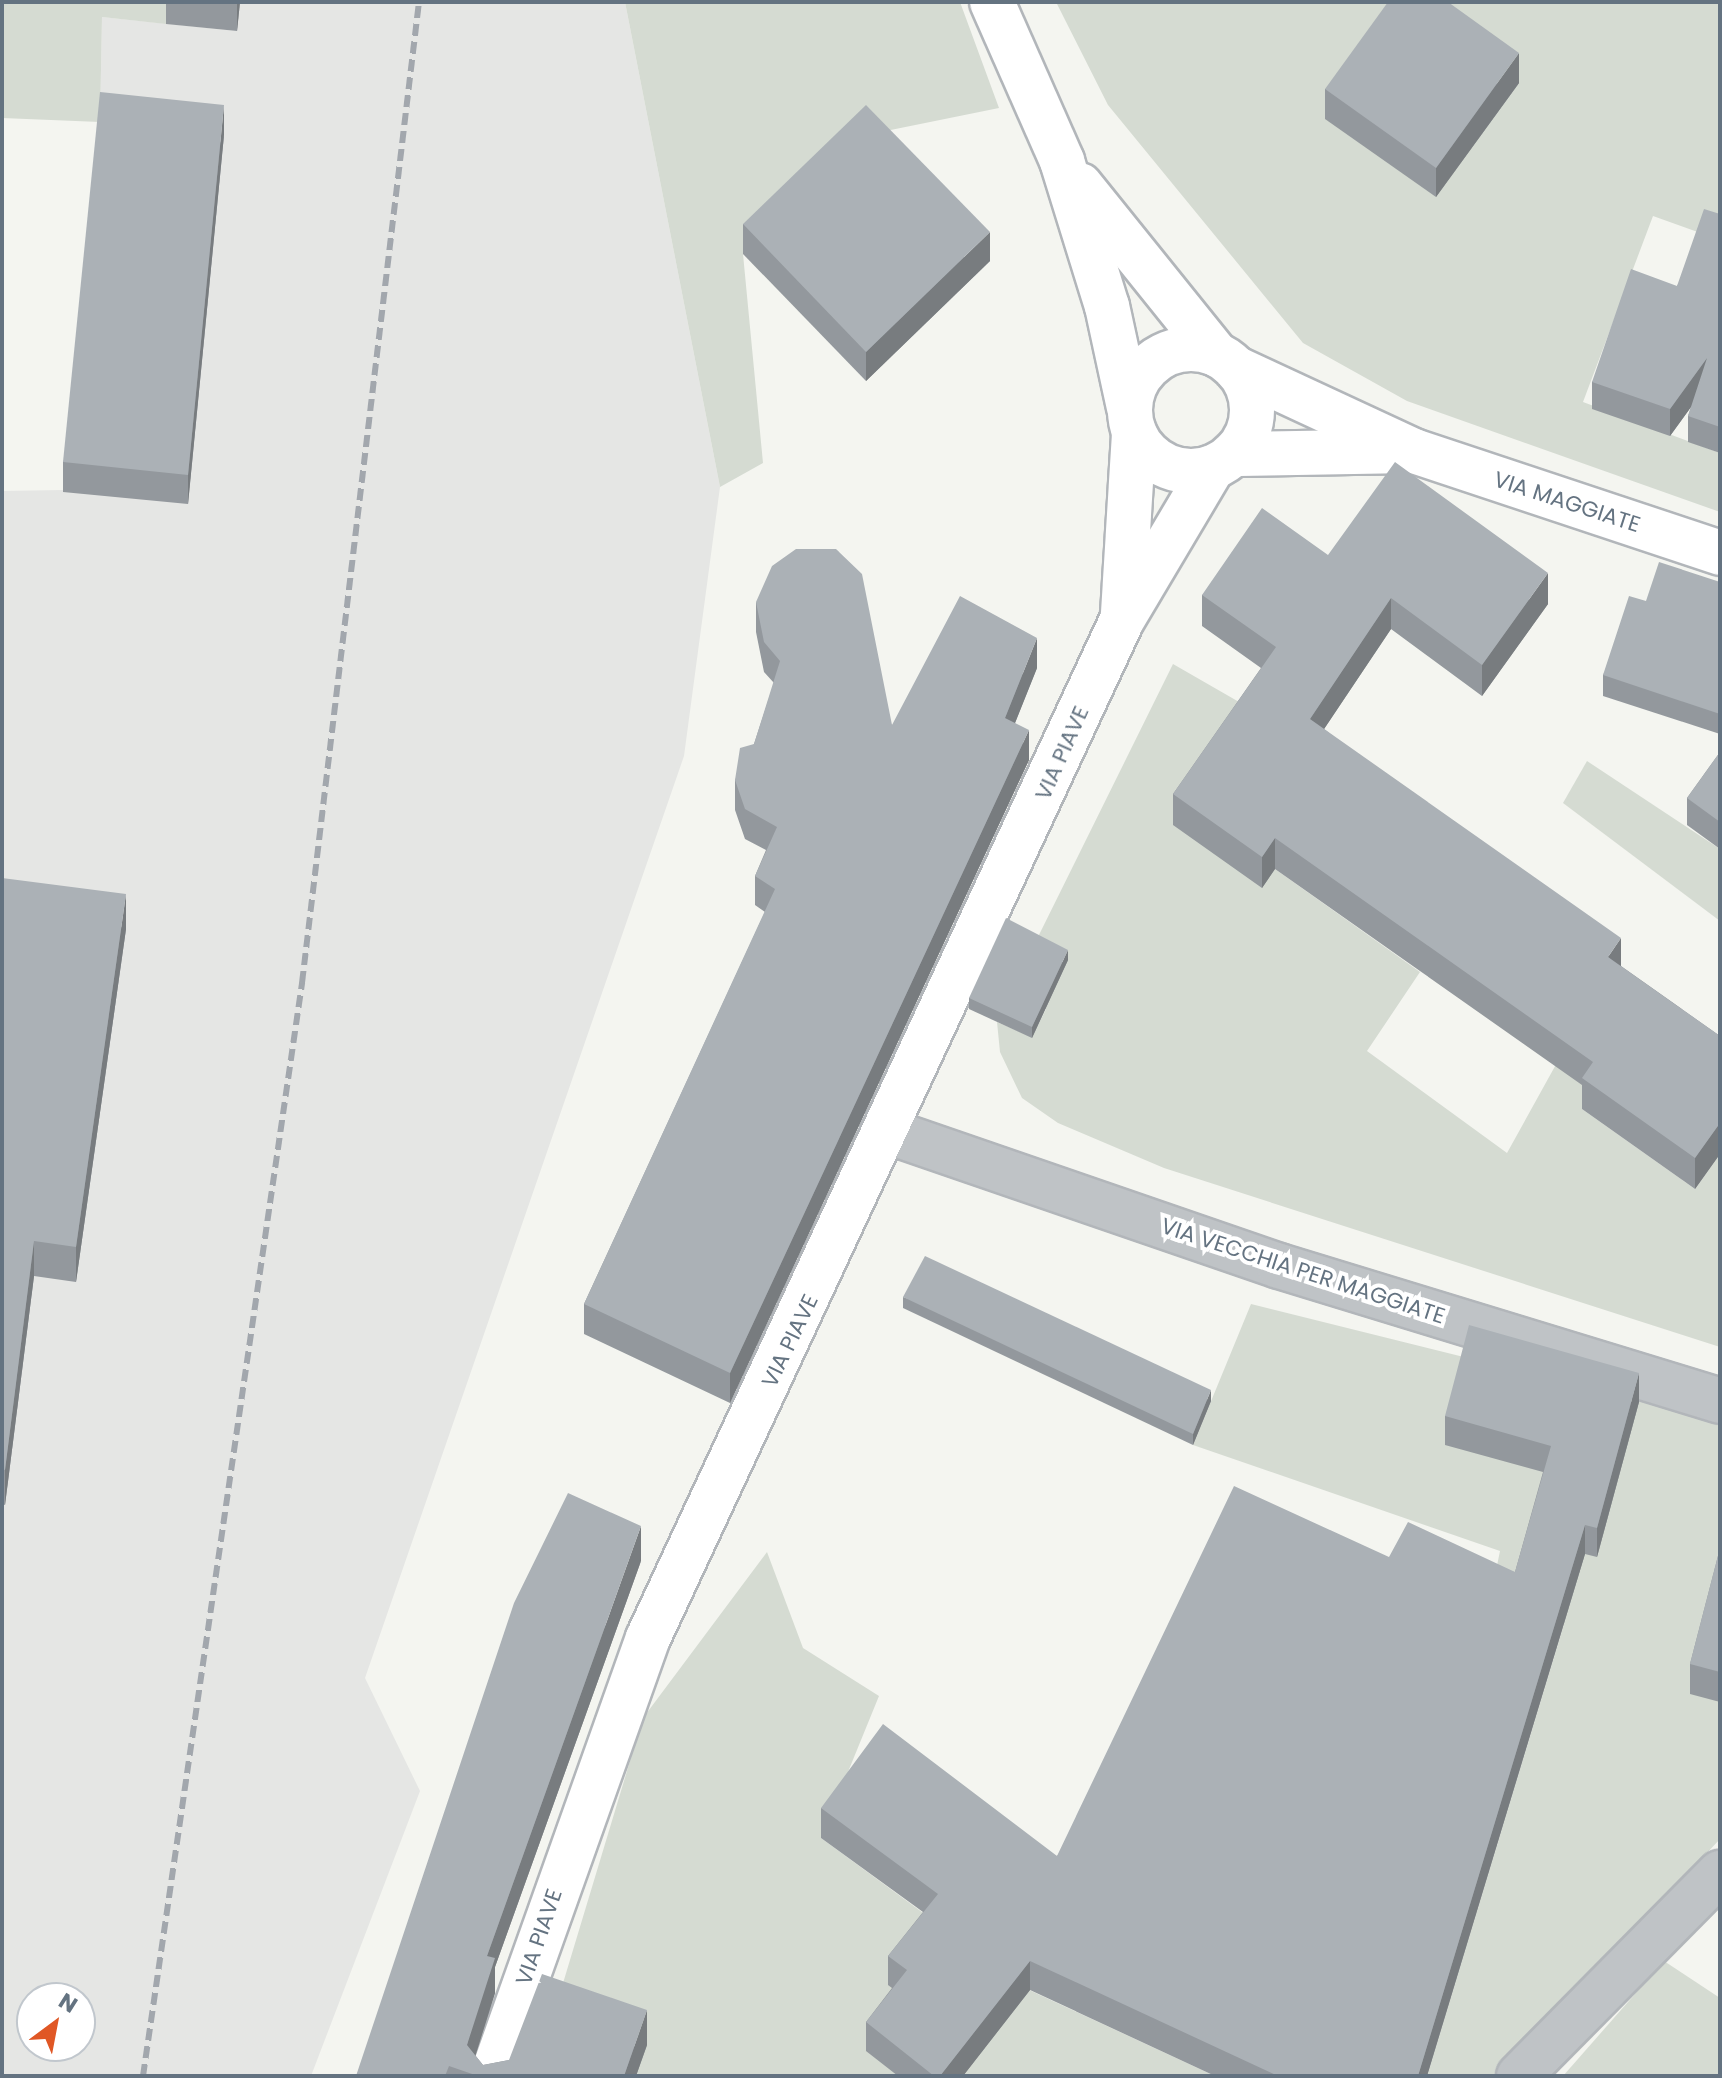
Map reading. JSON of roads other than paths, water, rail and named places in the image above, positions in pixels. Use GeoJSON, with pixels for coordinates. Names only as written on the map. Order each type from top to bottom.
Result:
{"type":"FeatureCollection","features":[{"type":"Feature","properties":{"kind":"main road","name":"VIA MAGGIATE"},"geometry":{"type":"LineString","coordinates":[[992,2],[1062,161],[1107,306],[1132,420]]}},
{"type":"Feature","properties":{"kind":"main road","name":"VIA MAGGIATE"},"geometry":{"type":"LineString","coordinates":[[1062,161],[1226,361],[1414,451],[1720,553]]}},
{"type":"Feature","properties":{"kind":"main road"},"geometry":{"type":"LineString","coordinates":[[1197,348],[1226,361],[1252,402],[1245,440],[1223,460],[1175,469],[1143,449],[1132,420],[1143,371],[1158,358],[1197,348]]}},
{"type":"Feature","properties":{"kind":"main road","name":"VIA PIAVE"},"geometry":{"type":"LineString","coordinates":[[1122,620],[1132,420]]}},
{"type":"Feature","properties":{"kind":"main road","name":"VIA MAGGIATE"},"geometry":{"type":"LineString","coordinates":[[1223,460],[1414,451]]}},
{"type":"Feature","properties":{"kind":"main road","name":"VIA PIAVE"},"geometry":{"type":"LineString","coordinates":[[492,2076],[648,1638],[890,1132],[1122,620],[1223,460]]}},
{"type":"Feature","properties":{"kind":"street","name":"VIA VECCHIA PER MAGGIATE"},"geometry":{"type":"LineString","coordinates":[[890,1132],[1279,1266],[1720,1401]]}},
{"type":"Feature","properties":{"kind":"street"},"geometry":{"type":"LineString","coordinates":[[1519,2076],[1720,1873]]}},
{"type":"Feature","properties":{"kind":"railway"},"geometry":{"type":"LineString","coordinates":[[143,2076],[302,983],[419,2]]}}]}
